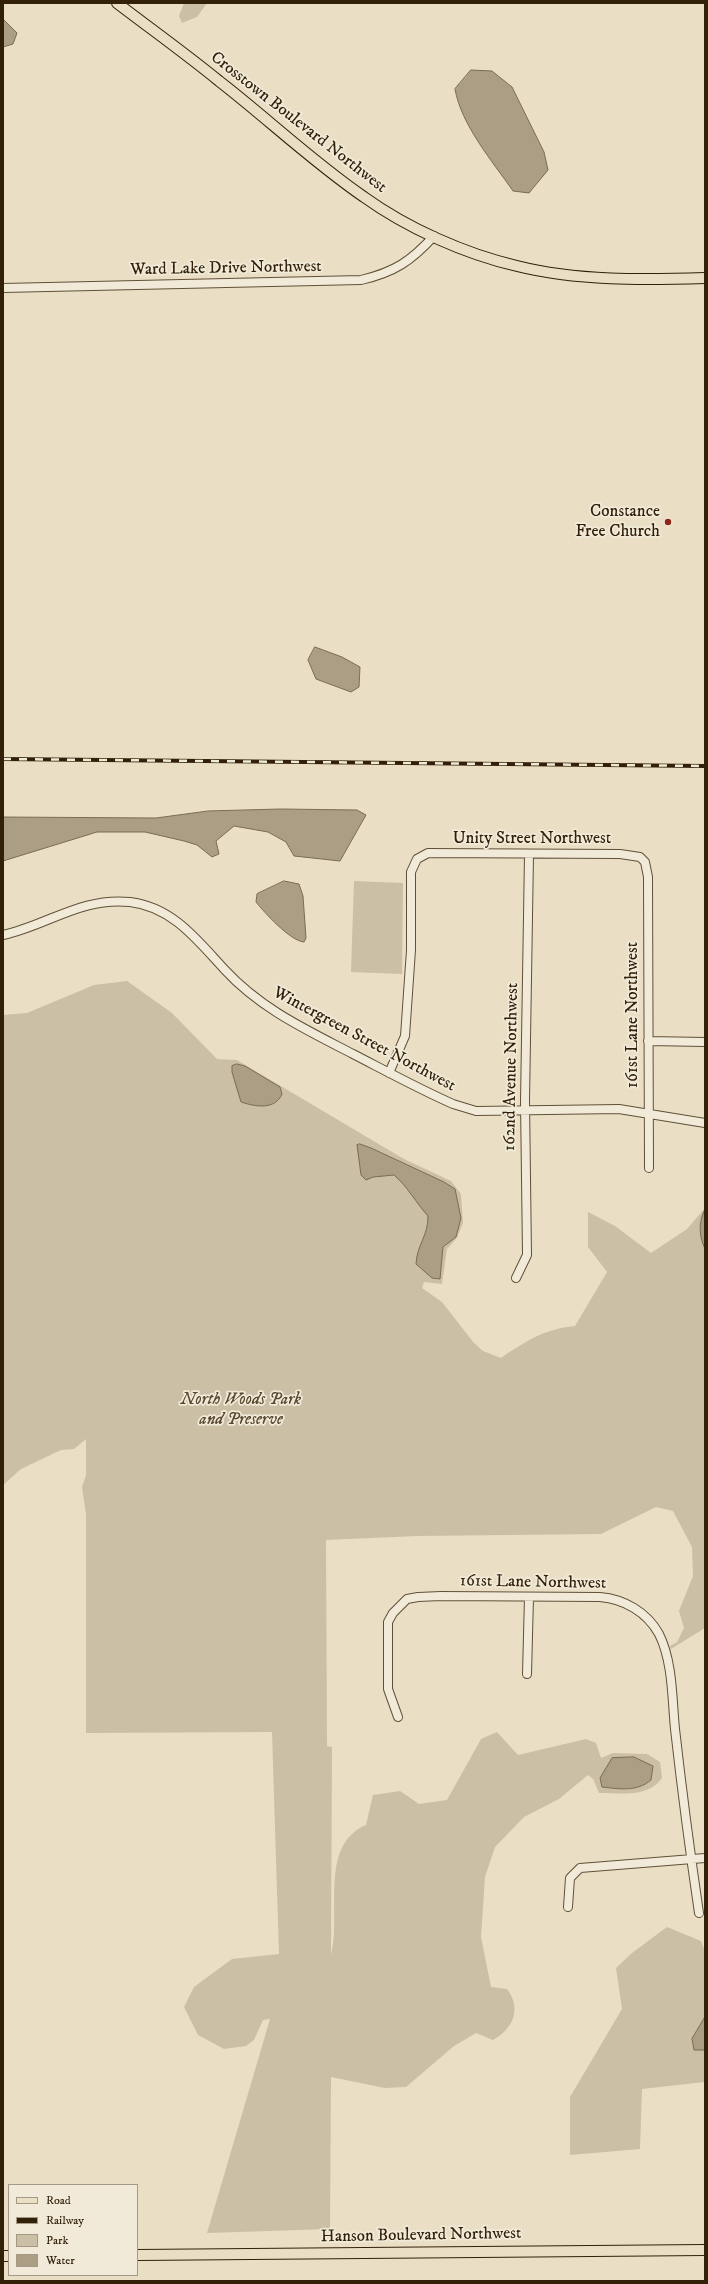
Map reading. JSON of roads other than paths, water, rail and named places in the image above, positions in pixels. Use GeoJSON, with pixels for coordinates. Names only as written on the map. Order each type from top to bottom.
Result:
{"type":"FeatureCollection","features":[{"type":"Feature","properties":{"kind":"main road","name":"Crosstown Boulevard Northwest"},"geometry":{"type":"LineString","coordinates":[[117,3],[219,80],[314,160],[364,198],[404,223],[474,254],[518,267],[561,274],[611,278],[705,278]]}},
{"type":"Feature","properties":{"kind":"main road","name":"Hanson Boulevard Northwest"},"geometry":{"type":"LineString","coordinates":[[138,2255],[705,2250]]}},
{"type":"Feature","properties":{"kind":"street","name":"Ward Lake Drive Northwest"},"geometry":{"type":"LineString","coordinates":[[3,288],[362,280],[380,276],[401,267],[419,253],[434,236]]}},
{"type":"Feature","properties":{"kind":"street","name":"Unity Street Northwest"},"geometry":{"type":"LineString","coordinates":[[389,1073],[404,1036],[411,950],[411,872],[417,859],[428,853],[530,855],[620,854],[640,857],[645,862]]}},
{"type":"Feature","properties":{"kind":"street","name":"162nd Avenue Northwest"},"geometry":{"type":"LineString","coordinates":[[516,1278],[527,1255],[525,1111],[530,855]]}},
{"type":"Feature","properties":{"kind":"street","name":"161st Lane Northwest"},"geometry":{"type":"LineString","coordinates":[[645,862],[648,877],[649,1168]]}},
{"type":"Feature","properties":{"kind":"street","name":"Wintergreen Street Northwest"},"geometry":{"type":"LineString","coordinates":[[3,935],[26,930],[77,907],[104,901],[131,902],[157,910],[179,922],[254,998],[287,1020],[430,1094],[464,1108],[476,1111],[619,1109],[705,1123]]}},
{"type":"Feature","properties":{"kind":"street"},"geometry":{"type":"LineString","coordinates":[[648,1041],[705,1042]]}},
{"type":"Feature","properties":{"kind":"street","name":"161st Lane Northwest"},"geometry":{"type":"LineString","coordinates":[[398,1717],[388,1689],[388,1622],[400,1605],[407,1599],[418,1596],[600,1597],[615,1600],[637,1610],[651,1622],[659,1635],[668,1662],[691,1859],[699,1913]]}},
{"type":"Feature","properties":{"kind":"street"},"geometry":{"type":"LineString","coordinates":[[527,1674],[529,1597]]}},
{"type":"Feature","properties":{"kind":"street"},"geometry":{"type":"LineString","coordinates":[[568,1907],[568,1885],[573,1874],[580,1868],[588,1866],[648,1864],[705,1858]]}},
{"type":"Feature","properties":{"kind":"water"},"geometry":{"type":"Polygon","coordinates":[[[3,19],[17,33],[13,44],[3,47],[3,19]]]}},
{"type":"Feature","properties":{"kind":"water"},"geometry":{"type":"Polygon","coordinates":[[[471,70],[492,71],[512,87],[544,152],[548,170],[529,193],[513,191],[479,143],[464,116],[458,103],[455,89],[471,70]]]}},
{"type":"Feature","properties":{"kind":"water"},"geometry":{"type":"Polygon","coordinates":[[[315,647],[342,657],[360,667],[359,687],[351,692],[316,679],[308,660],[315,647]]]}},
{"type":"Feature","properties":{"kind":"water"},"geometry":{"type":"Polygon","coordinates":[[[281,809],[357,810],[366,815],[340,861],[294,856],[286,842],[268,832],[234,826],[216,841],[219,854],[212,857],[197,845],[145,832],[97,832],[3,861],[3,817],[156,818],[208,811],[281,809]]]}},
{"type":"Feature","properties":{"kind":"water"},"geometry":{"type":"Polygon","coordinates":[[[284,881],[299,884],[303,896],[306,938],[304,942],[285,932],[256,902],[257,894],[284,881]]]}},
{"type":"Feature","properties":{"kind":"water"},"geometry":{"type":"Polygon","coordinates":[[[237,1064],[245,1066],[280,1087],[282,1094],[279,1099],[275,1103],[264,1106],[241,1102],[232,1072],[232,1066],[237,1064]]]}},
{"type":"Feature","properties":{"kind":"water"},"geometry":{"type":"Polygon","coordinates":[[[360,1144],[444,1182],[455,1189],[461,1218],[456,1237],[443,1247],[440,1279],[432,1278],[416,1264],[418,1251],[428,1223],[428,1216],[404,1185],[394,1175],[373,1177],[366,1180],[361,1175],[357,1145],[360,1144]]]}},
{"type":"Feature","properties":{"kind":"water"},"geometry":{"type":"Polygon","coordinates":[[[705,1209],[705,1249],[701,1239],[700,1224],[705,1209]]]}},
{"type":"Feature","properties":{"kind":"water"},"geometry":{"type":"Polygon","coordinates":[[[634,1757],[653,1766],[651,1780],[646,1784],[628,1789],[602,1787],[600,1778],[612,1758],[634,1757]]]}},
{"type":"Feature","properties":{"kind":"water"},"geometry":{"type":"Polygon","coordinates":[[[705,2017],[705,2050],[694,2050],[692,2039],[705,2017]]]}},
{"type":"Feature","properties":{"kind":"railway"},"geometry":{"type":"LineString","coordinates":[[3,759],[705,766]]}},
{"type":"Feature","properties":{"kind":"place","name":"Constance Free Church"},"geometry":{"type":"Point","coordinates":[668,522]}},
{"type":"Feature","properties":{"kind":"park label","name":"North Woods Park and Preserve"},"geometry":{"type":"Point","coordinates":[241,1410]}}]}
